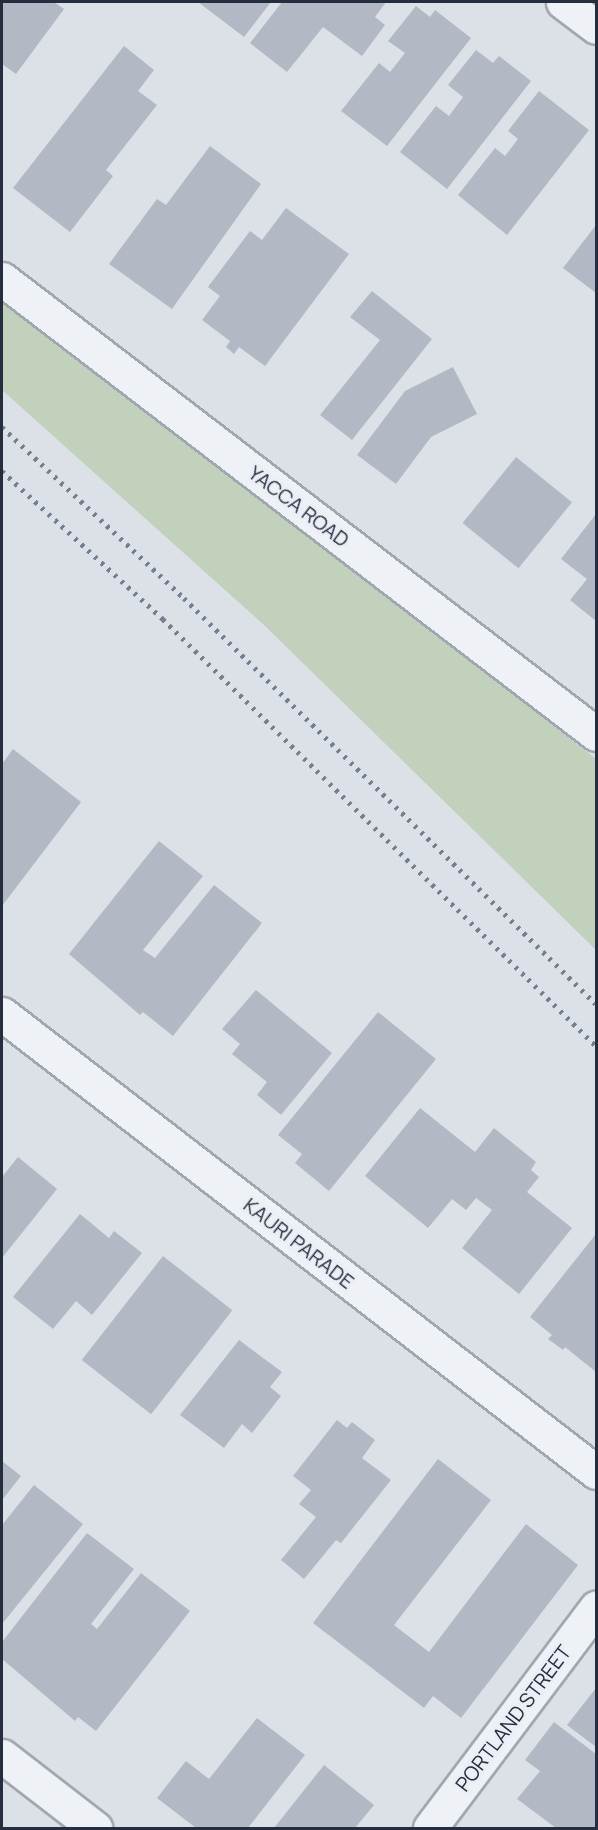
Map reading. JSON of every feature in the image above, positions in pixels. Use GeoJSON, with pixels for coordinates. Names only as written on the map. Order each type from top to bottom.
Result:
{"type":"FeatureCollection","features":[{"type":"Feature","properties":{"kind":"street"},"geometry":{"type":"LineString","coordinates":[[563,2],[597,27]]}},
{"type":"Feature","properties":{"kind":"street","name":"YACCA ROAD"},"geometry":{"type":"LineString","coordinates":[[2,279],[597,734]]}},
{"type":"Feature","properties":{"kind":"street","name":"KAURI PARADE"},"geometry":{"type":"LineString","coordinates":[[2,1014],[597,1472]]}},
{"type":"Feature","properties":{"kind":"street","name":"PORTLAND STREET"},"geometry":{"type":"LineString","coordinates":[[430,1828],[597,1608]]}},
{"type":"Feature","properties":{"kind":"street"},"geometry":{"type":"LineString","coordinates":[[2,1756],[95,1828]]}},
{"type":"Feature","properties":{"kind":"green space"},"geometry":{"type":"Polygon","coordinates":[[[2,295],[596,759],[596,950],[264,625],[2,390],[2,295]]]}},
{"type":"Feature","properties":{"kind":"building"},"geometry":{"type":"Polygon","coordinates":[[[2,2],[54,2],[64,9],[16,74],[2,64],[2,2]]]}},
{"type":"Feature","properties":{"kind":"building"},"geometry":{"type":"Polygon","coordinates":[[[198,2],[271,2],[244,37],[198,2]]]}},
{"type":"Feature","properties":{"kind":"building"},"geometry":{"type":"Polygon","coordinates":[[[282,2],[386,2],[375,17],[385,25],[362,56],[323,27],[287,72],[250,43],[282,2]]]}},
{"type":"Feature","properties":{"kind":"building"},"geometry":{"type":"Polygon","coordinates":[[[416,6],[430,17],[435,10],[471,38],[387,146],[341,111],[379,63],[390,72],[405,53],[388,41],[416,6]]]}},
{"type":"Feature","properties":{"kind":"building"},"geometry":{"type":"Polygon","coordinates":[[[124,46],[154,70],[138,91],[157,105],[106,170],[113,176],[70,232],[13,188],[124,46]]]}},
{"type":"Feature","properties":{"kind":"building"},"geometry":{"type":"Polygon","coordinates":[[[476,50],[493,63],[499,56],[531,81],[447,189],[400,152],[436,106],[449,116],[463,97],[448,85],[476,50]]]}},
{"type":"Feature","properties":{"kind":"building"},"geometry":{"type":"Polygon","coordinates":[[[539,91],[589,130],[507,235],[458,195],[495,148],[505,156],[518,139],[508,131],[539,91]]]}},
{"type":"Feature","properties":{"kind":"building"},"geometry":{"type":"Polygon","coordinates":[[[210,146],[261,184],[172,309],[109,264],[157,199],[166,205],[210,146]]]}},
{"type":"Feature","properties":{"kind":"building"},"geometry":{"type":"Polygon","coordinates":[[[286,208],[349,254],[265,366],[239,347],[234,354],[226,347],[230,341],[202,320],[220,296],[208,287],[250,231],[262,240],[286,208]]]}},
{"type":"Feature","properties":{"kind":"building"},"geometry":{"type":"Polygon","coordinates":[[[596,225],[596,293],[563,268],[596,225]]]}},
{"type":"Feature","properties":{"kind":"building"},"geometry":{"type":"Polygon","coordinates":[[[372,291],[432,339],[352,440],[320,415],[380,340],[350,317],[372,291]]]}},
{"type":"Feature","properties":{"kind":"building"},"geometry":{"type":"Polygon","coordinates":[[[453,367],[477,414],[431,437],[396,484],[357,455],[405,391],[453,367]]]}},
{"type":"Feature","properties":{"kind":"building"},"geometry":{"type":"Polygon","coordinates":[[[516,457],[572,502],[518,568],[463,523],[516,457]]]}},
{"type":"Feature","properties":{"kind":"building"},"geometry":{"type":"Polygon","coordinates":[[[596,514],[596,621],[570,600],[587,579],[561,559],[596,514]]]}},
{"type":"Feature","properties":{"kind":"building"},"geometry":{"type":"Polygon","coordinates":[[[13,749],[81,802],[2,906],[2,764],[13,749]]]}},
{"type":"Feature","properties":{"kind":"building"},"geometry":{"type":"Polygon","coordinates":[[[159,841],[203,876],[143,950],[155,958],[214,885],[262,923],[173,1036],[143,1012],[140,1015],[69,954],[159,841]]]}},
{"type":"Feature","properties":{"kind":"building"},"geometry":{"type":"Polygon","coordinates":[[[256,990],[332,1053],[281,1115],[257,1095],[267,1082],[232,1054],[240,1044],[222,1029],[256,990]]]}},
{"type":"Feature","properties":{"kind":"building"},"geometry":{"type":"Polygon","coordinates":[[[378,1012],[436,1059],[329,1191],[295,1163],[302,1154],[278,1135],[378,1012]]]}},
{"type":"Feature","properties":{"kind":"building"},"geometry":{"type":"Polygon","coordinates":[[[420,1108],[475,1152],[494,1128],[536,1162],[531,1170],[539,1177],[527,1192],[572,1228],[519,1294],[462,1248],[492,1210],[476,1198],[466,1210],[452,1199],[428,1228],[365,1176],[420,1108]]]}},
{"type":"Feature","properties":{"kind":"building"},"geometry":{"type":"Polygon","coordinates":[[[18,1157],[57,1189],[2,1258],[2,1177],[18,1157]]]}},
{"type":"Feature","properties":{"kind":"building"},"geometry":{"type":"Polygon","coordinates":[[[80,1214],[109,1238],[114,1231],[142,1253],[92,1315],[76,1301],[53,1329],[13,1297],[80,1214]]]}},
{"type":"Feature","properties":{"kind":"building"},"geometry":{"type":"Polygon","coordinates":[[[596,1234],[596,1372],[565,1347],[563,1350],[548,1339],[552,1335],[530,1317],[596,1234]]]}},
{"type":"Feature","properties":{"kind":"building"},"geometry":{"type":"Polygon","coordinates":[[[163,1256],[232,1310],[151,1414],[82,1360],[163,1256]]]}},
{"type":"Feature","properties":{"kind":"building"},"geometry":{"type":"Polygon","coordinates":[[[239,1340],[282,1372],[270,1387],[281,1396],[252,1433],[242,1424],[224,1448],[180,1415],[239,1340]]]}},
{"type":"Feature","properties":{"kind":"building"},"geometry":{"type":"Polygon","coordinates":[[[337,1420],[347,1428],[352,1422],[375,1440],[362,1458],[391,1480],[341,1543],[336,1540],[304,1579],[281,1560],[316,1517],[299,1504],[311,1490],[293,1476],[337,1420]]]}},
{"type":"Feature","properties":{"kind":"building"},"geometry":{"type":"Polygon","coordinates":[[[438,1459],[491,1500],[394,1625],[429,1652],[526,1524],[578,1565],[461,1718],[433,1696],[424,1708],[313,1623],[438,1459]]]}},
{"type":"Feature","properties":{"kind":"building"},"geometry":{"type":"Polygon","coordinates":[[[2,1461],[21,1476],[2,1500],[2,1461]]]}},
{"type":"Feature","properties":{"kind":"building"},"geometry":{"type":"Polygon","coordinates":[[[34,1485],[83,1524],[2,1624],[2,1525],[34,1485]]]}},
{"type":"Feature","properties":{"kind":"building"},"geometry":{"type":"Polygon","coordinates":[[[87,1533],[134,1569],[91,1624],[97,1629],[141,1573],[190,1611],[96,1731],[78,1717],[75,1721],[2,1659],[2,1642],[87,1533]]]}},
{"type":"Feature","properties":{"kind":"building"},"geometry":{"type":"Polygon","coordinates":[[[596,1688],[596,1747],[567,1725],[596,1688]]]}},
{"type":"Feature","properties":{"kind":"building"},"geometry":{"type":"Polygon","coordinates":[[[257,1718],[305,1755],[248,1828],[196,1828],[157,1798],[186,1761],[209,1779],[257,1718]]]}},
{"type":"Feature","properties":{"kind":"building"},"geometry":{"type":"Polygon","coordinates":[[[554,1722],[596,1754],[596,1828],[556,1828],[517,1799],[540,1771],[525,1760],[554,1722]]]}},
{"type":"Feature","properties":{"kind":"building"},"geometry":{"type":"Polygon","coordinates":[[[324,1765],[374,1805],[355,1828],[274,1828],[324,1765]]]}},
{"type":"Feature","properties":{"kind":"railway"},"geometry":{"type":"LineString","coordinates":[[2,427],[184,598],[596,1004]]}},
{"type":"Feature","properties":{"kind":"railway"},"geometry":{"type":"LineString","coordinates":[[2,471],[163,619],[596,1046]]}}]}
